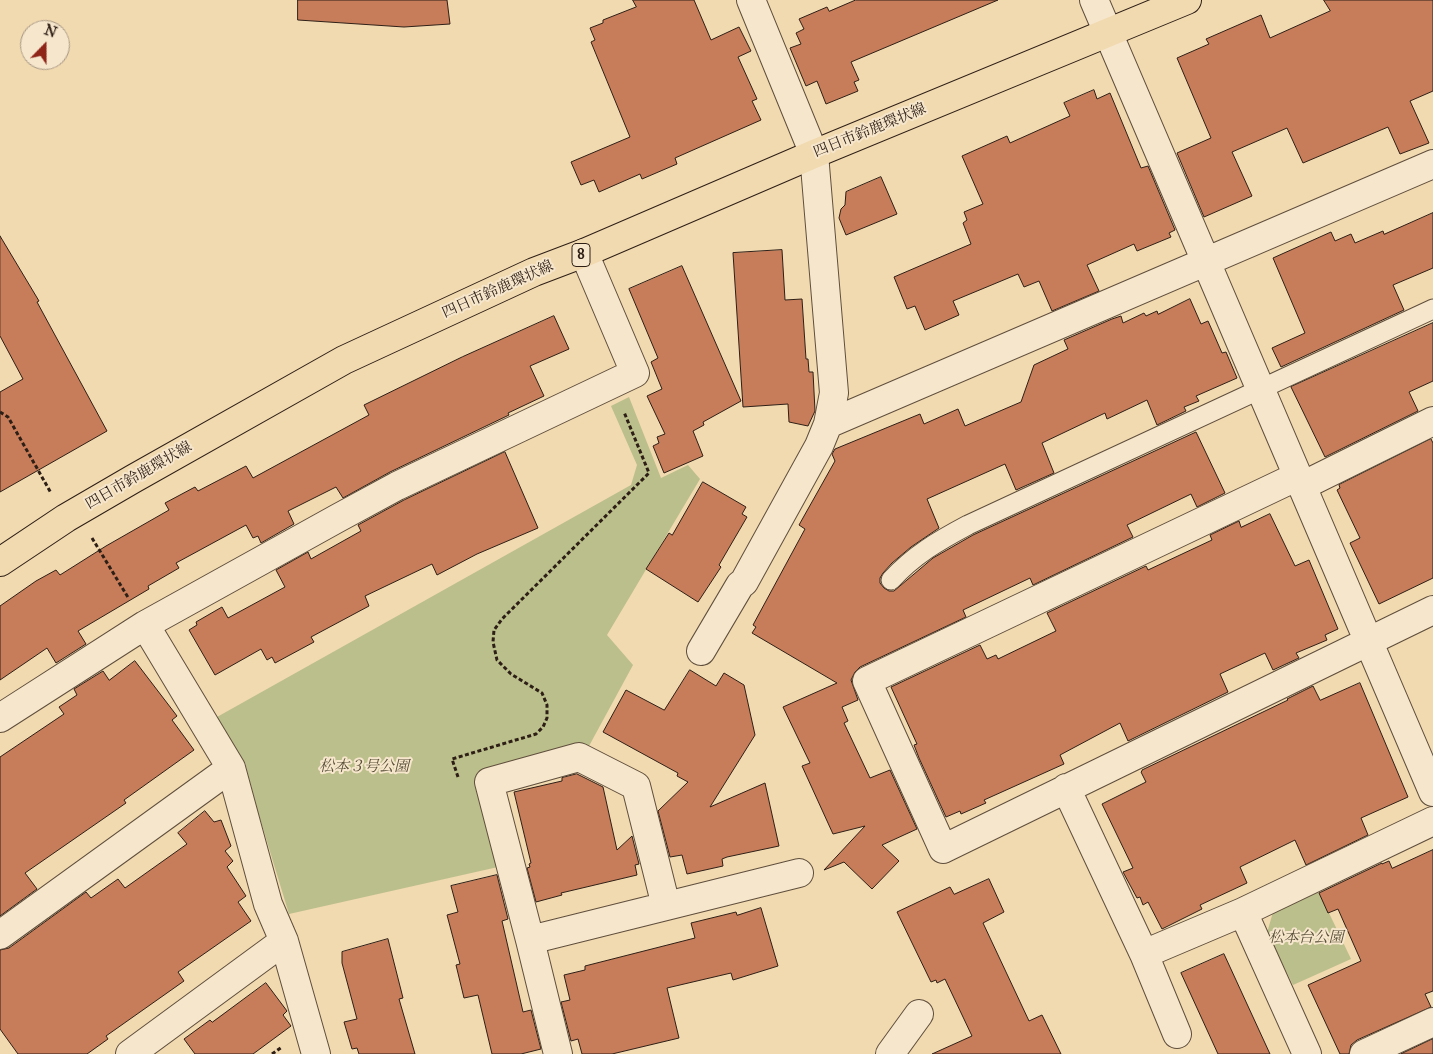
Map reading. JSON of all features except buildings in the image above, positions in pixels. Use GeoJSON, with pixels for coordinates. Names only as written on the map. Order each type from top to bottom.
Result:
{"type":"FeatureCollection","features":[{"type":"Feature","properties":{"kind":"main road","name":"四日市鈴鹿環状線"},"geometry":{"type":"LineString","coordinates":[[0,562],[71,515],[344,360],[534,272],[584,254],[814,154],[1188,0]]}},
{"type":"Feature","properties":{"kind":"street"},"geometry":{"type":"LineString","coordinates":[[701,651],[740,585],[744,582],[818,446],[828,424],[834,393],[814,154],[751,0]]}},
{"type":"Feature","properties":{"kind":"street"},"geometry":{"type":"LineString","coordinates":[[1094,0],[1370,641],[1433,792]]}},
{"type":"Feature","properties":{"kind":"street"},"geometry":{"type":"LineString","coordinates":[[828,424],[1433,164]]}},
{"type":"Feature","properties":{"kind":"street"},"geometry":{"type":"LineString","coordinates":[[0,718],[145,625],[397,486],[635,373],[584,254]]}},
{"type":"Feature","properties":{"kind":"street"},"geometry":{"type":"LineString","coordinates":[[1433,421],[867,681],[943,849],[1433,610]]}},
{"type":"Feature","properties":{"kind":"street"},"geometry":{"type":"LineString","coordinates":[[145,625],[231,768],[268,904],[284,941],[316,1054]]}},
{"type":"Feature","properties":{"kind":"street"},"geometry":{"type":"LineString","coordinates":[[558,1054],[489,782],[578,757],[636,786],[666,906]]}},
{"type":"Feature","properties":{"kind":"street"},"geometry":{"type":"LineString","coordinates":[[0,935],[231,768]]}},
{"type":"Feature","properties":{"kind":"street"},"geometry":{"type":"LineString","coordinates":[[1066,788],[1144,954],[1177,1034]]}},
{"type":"Feature","properties":{"kind":"street"},"geometry":{"type":"LineString","coordinates":[[1144,954],[1243,912],[1433,821]]}},
{"type":"Feature","properties":{"kind":"street"},"geometry":{"type":"LineString","coordinates":[[530,940],[799,873]]}},
{"type":"Feature","properties":{"kind":"street"},"geometry":{"type":"LineString","coordinates":[[1243,912],[1307,1054]]}},
{"type":"Feature","properties":{"kind":"street"},"geometry":{"type":"LineString","coordinates":[[130,1054],[284,941]]}},
{"type":"Feature","properties":{"kind":"street"},"geometry":{"type":"LineString","coordinates":[[890,1054],[919,1014]]}},
{"type":"Feature","properties":{"kind":"street"},"geometry":{"type":"LineString","coordinates":[[1364,1054],[1433,1022]]}},
{"type":"Feature","properties":{"kind":"lane"},"geometry":{"type":"LineString","coordinates":[[891,580],[906,564],[931,545],[968,525],[1433,309]]}},
{"type":"Feature","properties":{"kind":"path"},"geometry":{"type":"LineString","coordinates":[[536,734],[544,728],[547,718],[547,706],[542,693],[511,674],[497,660],[493,642],[494,630],[502,619],[649,473],[613,384]]}},
{"type":"Feature","properties":{"kind":"path"},"geometry":{"type":"LineString","coordinates":[[0,412],[8,417],[145,625]]}},
{"type":"Feature","properties":{"kind":"green space","name":"松本３号公園"},"geometry":{"type":"Polygon","coordinates":[[[629,397],[661,478],[688,465],[700,479],[607,635],[633,665],[589,746],[578,744],[477,772],[498,867],[289,914],[245,763],[217,717],[631,485],[637,465],[611,406],[629,397]]]}},
{"type":"Feature","properties":{"kind":"green space","name":"松本台公園"},"geometry":{"type":"Polygon","coordinates":[[[1319,892],[1351,959],[1293,985],[1267,933],[1273,912],[1319,892]]]}}]}
